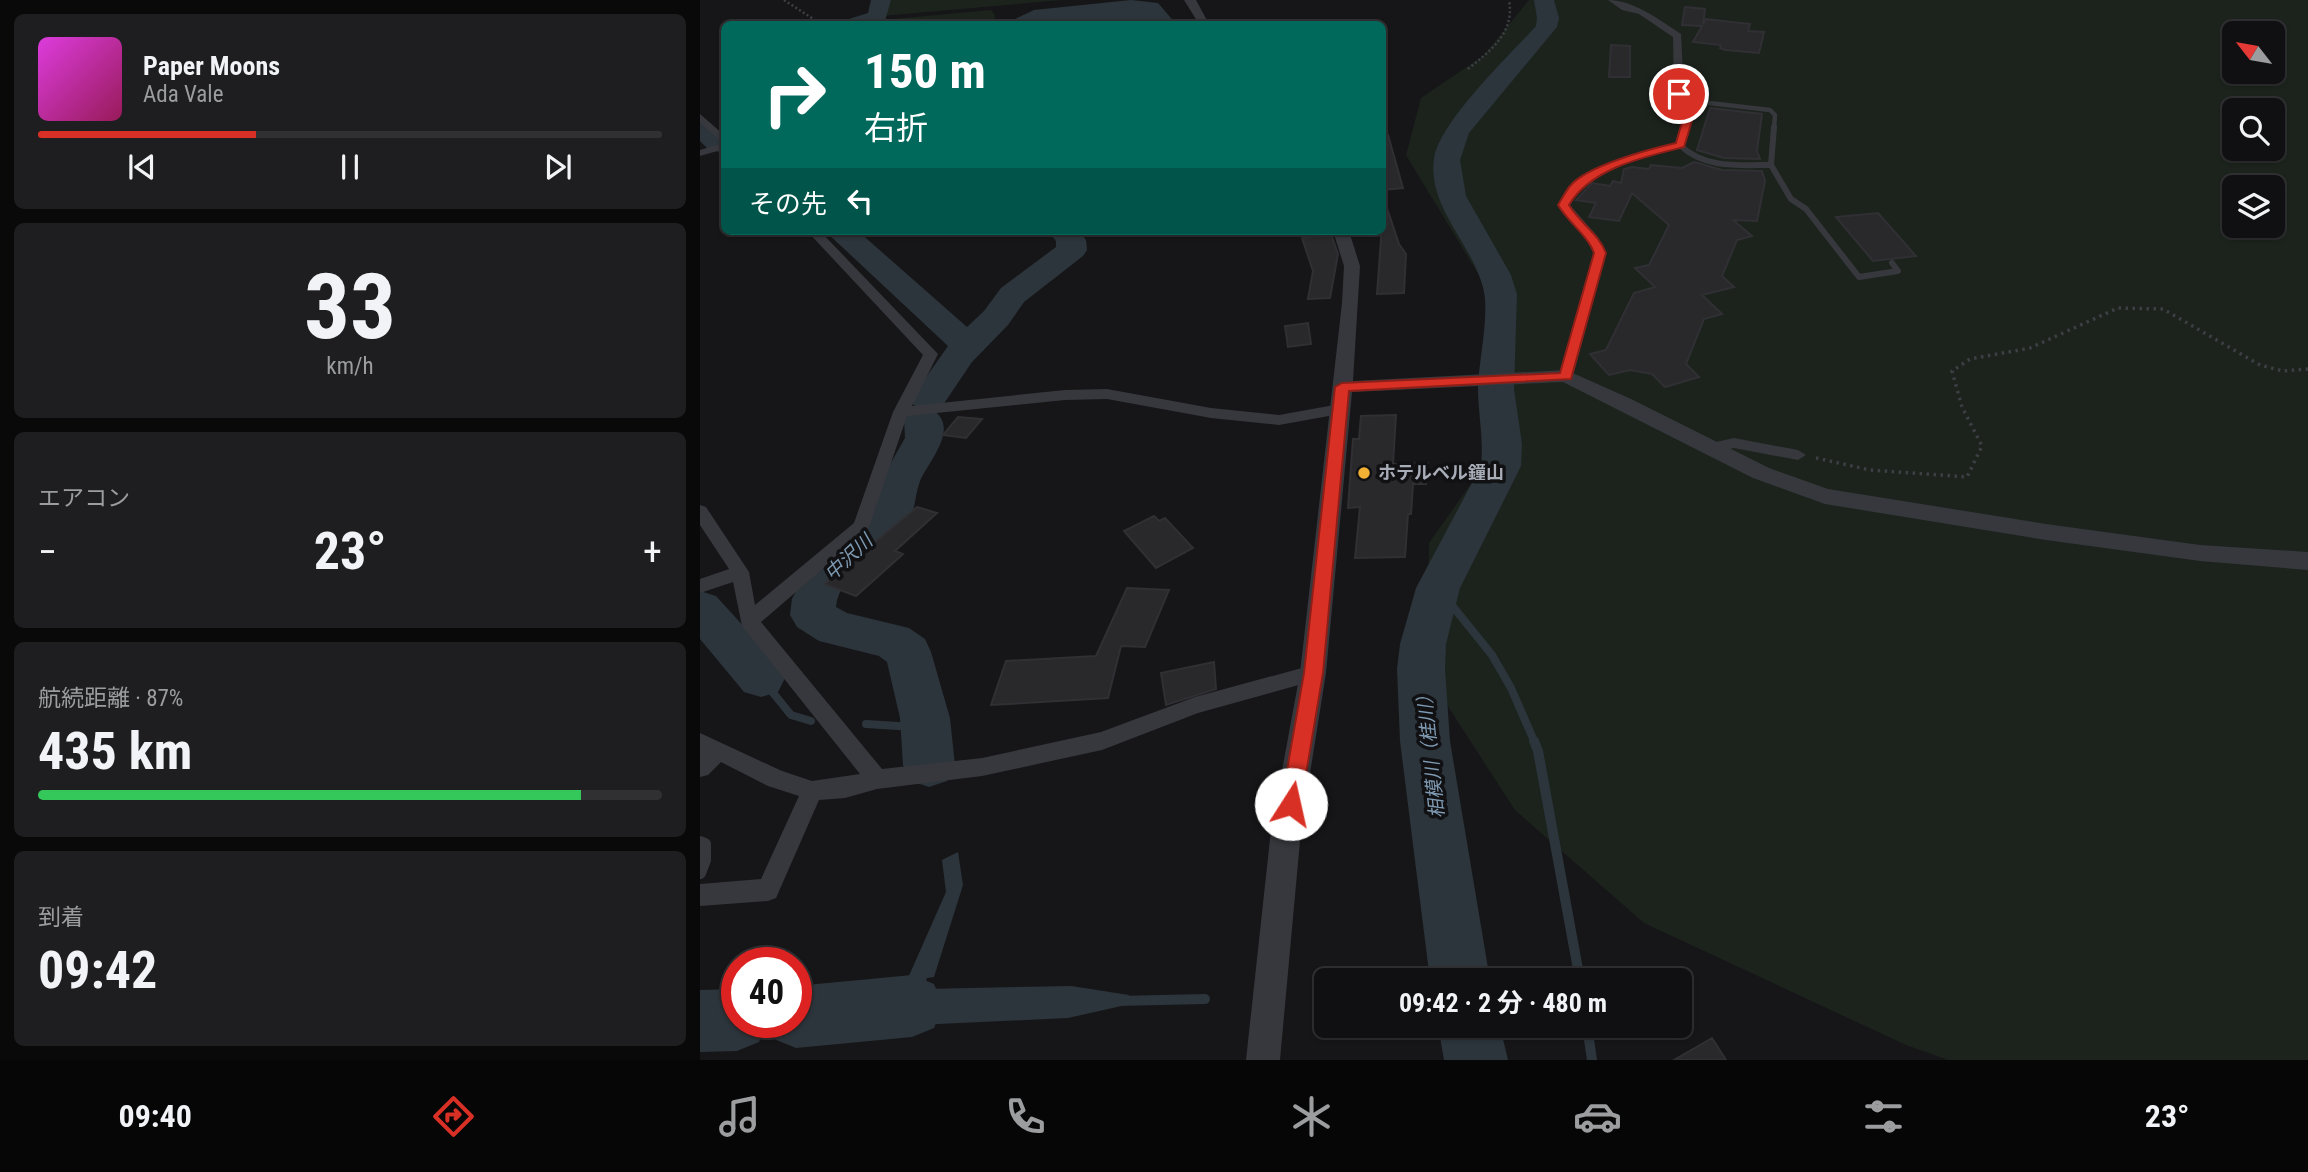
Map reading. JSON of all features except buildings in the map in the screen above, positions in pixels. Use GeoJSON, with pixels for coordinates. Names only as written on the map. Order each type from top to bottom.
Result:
{"type":"FeatureCollection","features":[{"type":"Feature","properties":{"kind":"street"},"geometry":{"type":"LineString","coordinates":[[1190,0],[1202,21]]}},
{"type":"Feature","properties":{"kind":"street"},"geometry":{"type":"LineString","coordinates":[[1566,376],[1600,253],[1597,244],[1572,220],[1564,205],[1575,187],[1588,178],[1639,155],[1681,145],[1691,108],[1679,94],[1678,36],[1642,12],[1625,8],[1612,0]]}},
{"type":"Feature","properties":{"kind":"street"},"geometry":{"type":"LineString","coordinates":[[700,117],[721,137]]}},
{"type":"Feature","properties":{"kind":"street"},"geometry":{"type":"LineString","coordinates":[[700,153],[721,147]]}},
{"type":"Feature","properties":{"kind":"street"},"geometry":{"type":"LineString","coordinates":[[749,621],[862,526],[901,412],[931,354],[817,235]]}},
{"type":"Feature","properties":{"kind":"street"},"geometry":{"type":"LineString","coordinates":[[1263,1060],[1286,830],[1314,673],[1351,303],[1352,266],[1342,235]]}},
{"type":"Feature","properties":{"kind":"street"},"geometry":{"type":"LineString","coordinates":[[1342,387],[1531,380],[1566,376],[1771,477],[1825,496],[2046,532],[2200,553],[2308,561]]}},
{"type":"Feature","properties":{"kind":"street"},"geometry":{"type":"LineString","coordinates":[[901,412],[1065,395],[1107,394],[1212,413],[1279,420],[1340,409]]}},
{"type":"Feature","properties":{"kind":"street"},"geometry":{"type":"LineString","coordinates":[[1713,448],[1734,443],[1798,454]]}},
{"type":"Feature","properties":{"kind":"street"},"geometry":{"type":"LineString","coordinates":[[700,511],[740,572],[749,621],[877,779]]}},
{"type":"Feature","properties":{"kind":"street"},"geometry":{"type":"LineString","coordinates":[[700,586],[740,572]]}},
{"type":"Feature","properties":{"kind":"street"},"geometry":{"type":"LineString","coordinates":[[700,768],[709,746],[776,779],[812,791],[845,788],[877,779],[982,767],[1102,741],[1195,705],[1314,673]]}},
{"type":"Feature","properties":{"kind":"street"},"geometry":{"type":"LineString","coordinates":[[700,895],[768,890],[812,791]]}},
{"type":"Feature","properties":{"kind":"lane"},"geometry":{"type":"LineString","coordinates":[[1684,100],[1770,110],[1775,115],[1771,165],[1791,199],[1806,209],[1859,277],[1898,271],[1892,262]]}},
{"type":"Feature","properties":{"kind":"lane"},"geometry":{"type":"LineString","coordinates":[[1681,145],[1687,154],[1699,159],[1771,165]]}},
{"type":"Feature","properties":{"kind":"lane"},"geometry":{"type":"LineString","coordinates":[[700,842],[705,844],[705,860],[700,873]]}},
{"type":"Feature","properties":{"kind":"path"},"geometry":{"type":"LineString","coordinates":[[784,0],[816,21]]}},
{"type":"Feature","properties":{"kind":"path"},"geometry":{"type":"LineString","coordinates":[[1468,69],[1508,32],[1512,10],[1509,0]]}},
{"type":"Feature","properties":{"kind":"path"},"geometry":{"type":"LineString","coordinates":[[1798,454],[1870,470],[1967,477],[1982,446],[1962,407],[1952,371],[1970,359],[2030,348],[2118,308],[2163,309],[2260,365],[2283,371],[2308,369]]}},
{"type":"Feature","properties":{"kind":"shaded area"},"geometry":{"type":"Polygon","coordinates":[[[885,0],[1062,0],[881,16],[885,0]]]}},
{"type":"Feature","properties":{"kind":"shaded area"},"geometry":{"type":"Polygon","coordinates":[[[1131,0],[1158,3],[1173,21],[1015,21],[1034,10],[1131,0]]]}},
{"type":"Feature","properties":{"kind":"shaded area"},"geometry":{"type":"Polygon","coordinates":[[[1529,0],[2308,0],[2308,1060],[1948,1060],[1906,1045],[1644,923],[1515,810],[1427,674],[1429,543],[1507,433],[1505,318],[1406,155],[1421,98],[1483,56],[1529,0]]]}},
{"type":"Feature","properties":{"kind":"shaded area"},"geometry":{"type":"Polygon","coordinates":[[[991,10],[995,15],[994,21],[871,21],[991,10]]]}},
{"type":"Feature","properties":{"kind":"shaded area"},"geometry":{"type":"Polygon","coordinates":[[[958,852],[963,885],[934,977],[927,978],[924,989],[1071,986],[1129,995],[1126,1005],[1068,1018],[917,1025],[895,1015],[882,1015],[887,1002],[905,1001],[914,981],[908,978],[946,892],[942,860],[958,852]]]}},
{"type":"Feature","properties":{"kind":"waterway","name":"中沢川"},"geometry":{"type":"LineString","coordinates":[[866,21],[878,17],[881,0]]}},
{"type":"Feature","properties":{"kind":"waterway","name":"相模川（桂川）"},"geometry":{"type":"LineString","coordinates":[[1458,968],[1425,741],[1421,669],[1423,644],[1438,588],[1501,466],[1503,444],[1496,389],[1501,294],[1495,275],[1452,196],[1447,160],[1457,131],[1546,27],[1548,18],[1544,0]]}},
{"type":"Feature","properties":{"kind":"waterway","name":"中沢川"},"geometry":{"type":"LineString","coordinates":[[700,127],[719,145]]}},
{"type":"Feature","properties":{"kind":"waterway","name":"中沢川"},"geometry":{"type":"LineString","coordinates":[[844,235],[968,346]]}},
{"type":"Feature","properties":{"kind":"waterway","name":"中沢川"},"geometry":{"type":"LineString","coordinates":[[968,346],[996,318],[1012,295],[1072,250],[1071,240],[1067,235]]}},
{"type":"Feature","properties":{"kind":"waterway","name":"中沢川"},"geometry":{"type":"LineString","coordinates":[[928,400],[968,346]]}},
{"type":"Feature","properties":{"kind":"waterway","name":"中沢川"},"geometry":{"type":"LineString","coordinates":[[923,419],[924,438],[900,482],[893,514],[879,530],[830,572],[815,599],[813,615],[835,628],[893,641],[908,652],[925,718],[929,765]]}},
{"type":"Feature","properties":{"kind":"waterway"},"geometry":{"type":"LineString","coordinates":[[1438,588],[1492,655],[1511,688],[1535,743]]}},
{"type":"Feature","properties":{"kind":"waterway","name":"中沢川"},"geometry":{"type":"LineString","coordinates":[[700,608],[761,678]]}},
{"type":"Feature","properties":{"kind":"waterway"},"geometry":{"type":"LineString","coordinates":[[761,678],[791,715],[811,721]]}},
{"type":"Feature","properties":{"kind":"waterway"},"geometry":{"type":"LineString","coordinates":[[866,724],[914,727],[920,743]]}},
{"type":"Feature","properties":{"kind":"waterway"},"geometry":{"type":"LineString","coordinates":[[919,741],[929,766]]}},
{"type":"Feature","properties":{"kind":"waterway"},"geometry":{"type":"LineString","coordinates":[[1534,741],[1578,968]]}},
{"type":"Feature","properties":{"kind":"waterway"},"geometry":{"type":"LineString","coordinates":[[1118,1001],[1205,999]]}},
{"type":"Feature","properties":{"kind":"waterway"},"geometry":{"type":"LineString","coordinates":[[812,1015],[912,1006]]}},
{"type":"Feature","properties":{"kind":"waterway"},"geometry":{"type":"LineString","coordinates":[[700,1021],[721,1020]]}},
{"type":"Feature","properties":{"kind":"waterway","name":"相模川（桂川）"},"geometry":{"type":"LineString","coordinates":[[1471,1038],[1476,1060]]}},
{"type":"Feature","properties":{"kind":"waterway"},"geometry":{"type":"LineString","coordinates":[[1589,1038],[1592,1060]]}},
{"type":"Feature","properties":{"kind":"place","name":"ホテルベル鐘山"},"geometry":{"type":"Point","coordinates":[1364,473]}},
{"type":"Feature","properties":{"kind":"route"},"geometry":{"type":"LineString","coordinates":[[1291,804],[1314,673],[1342,387],[1531,380],[1566,376],[1600,253],[1597,244],[1572,220],[1564,205],[1575,187],[1588,178],[1639,155],[1681,145],[1691,108],[1679,94]]}}]}
